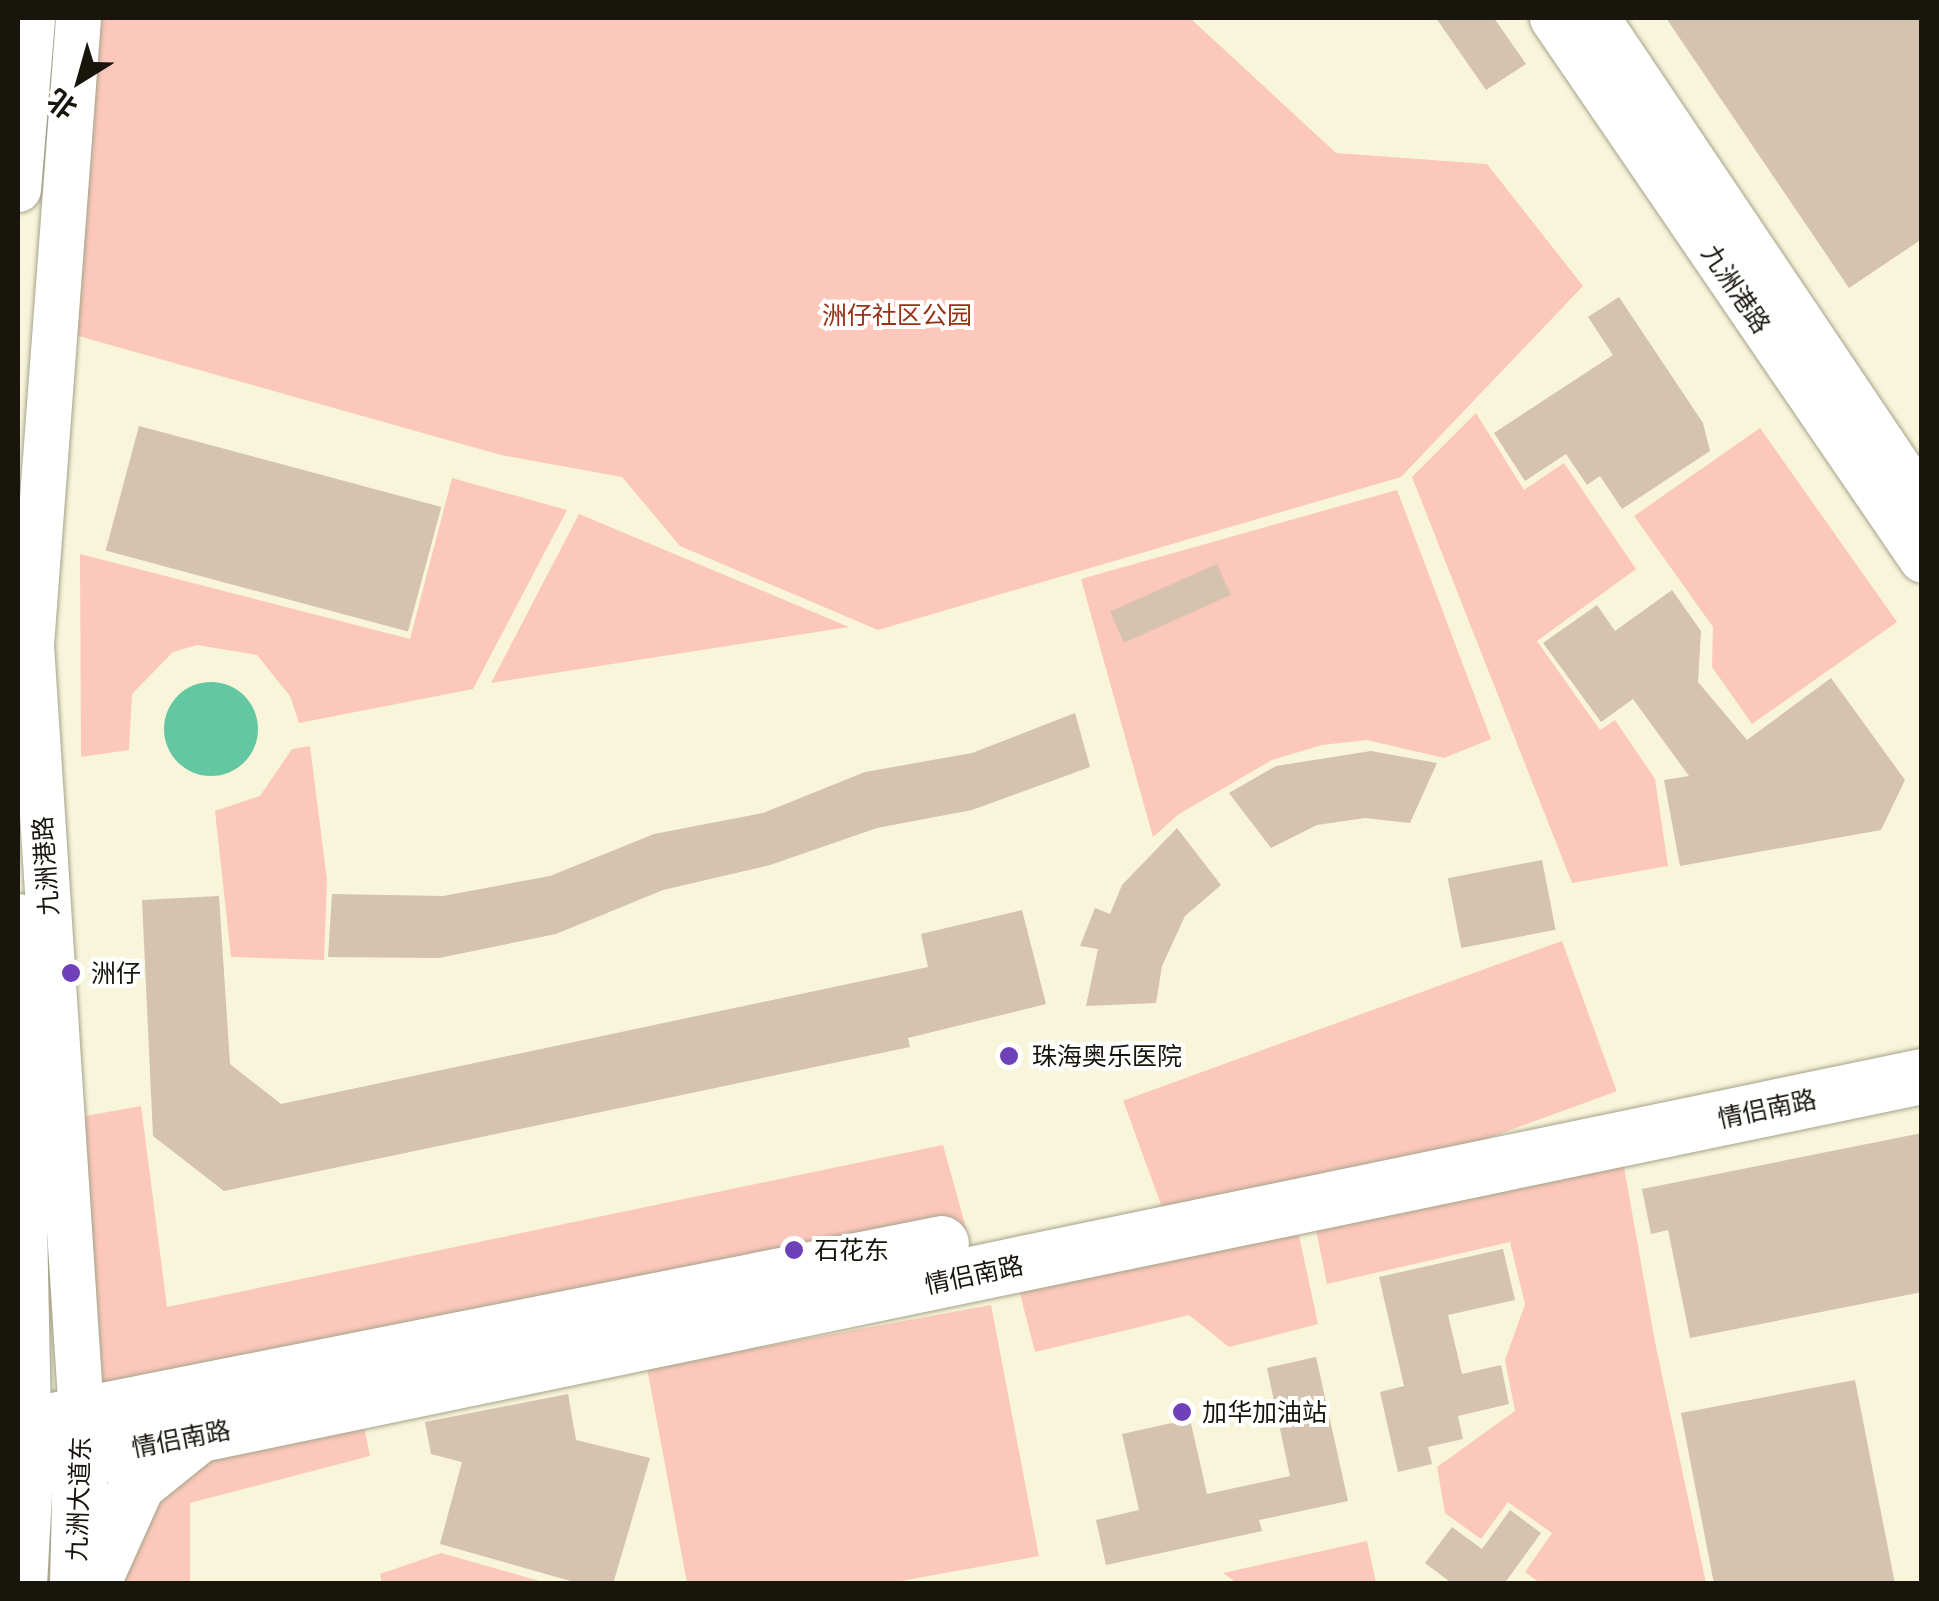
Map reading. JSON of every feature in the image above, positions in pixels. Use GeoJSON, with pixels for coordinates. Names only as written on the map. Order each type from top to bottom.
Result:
{"type":"FeatureCollection","features":[{"type":"Feature","properties":{"kind":"main road","name":"情侣南路"},"geometry":{"type":"LineString","coordinates":[[22,1448],[1922,1041]]}},
{"type":"Feature","properties":{"kind":"main road","name":"情侣南路"},"geometry":{"type":"LineString","coordinates":[[80,1437],[198,1436],[1922,1076]]}},
{"type":"Feature","properties":{"kind":"main road"},"geometry":{"type":"LineString","coordinates":[[92,1584],[137,1484],[198,1436]]}},
{"type":"Feature","properties":{"kind":"main road","name":"九洲大道东"},"geometry":{"type":"LineString","coordinates":[[76,1584],[80,1437]]}},
{"type":"Feature","properties":{"kind":"main road"},"geometry":{"type":"LineString","coordinates":[[19,1584],[22,1448]]}},
{"type":"Feature","properties":{"kind":"street","name":"九洲港路"},"geometry":{"type":"LineString","coordinates":[[78,18],[31,645],[80,1437]]}},
{"type":"Feature","properties":{"kind":"street","name":"九洲港路"},"geometry":{"type":"LineString","coordinates":[[1552,18],[1922,560]]}},
{"type":"Feature","properties":{"kind":"street","name":"九洲港路"},"geometry":{"type":"LineString","coordinates":[[1597,18],[1922,502]]}},
{"type":"Feature","properties":{"kind":"street"},"geometry":{"type":"LineString","coordinates":[[18,189],[28,29]]}},
{"type":"Feature","properties":{"kind":"street","name":"九洲港路"},"geometry":{"type":"LineString","coordinates":[[18,916],[22,1448]]}},
{"type":"Feature","properties":{"kind":"green space","name":"洲仔社区公园"},"geometry":{"type":"Polygon","coordinates":[[[74,18],[1190,18],[1336,153],[1487,164],[1583,286],[1401,477],[878,630],[680,546],[622,477],[501,455],[50,328],[74,18]]]}},
{"type":"Feature","properties":{"kind":"green space"},"geometry":{"type":"Polygon","coordinates":[[[1476,413],[1524,490],[1564,463],[1636,569],[1537,641],[1600,730],[1615,720],[1655,779],[1668,866],[1572,883],[1412,477],[1476,413]]]}},
{"type":"Feature","properties":{"kind":"green space"},"geometry":{"type":"Polygon","coordinates":[[[1760,428],[1897,622],[1752,724],[1712,667],[1713,627],[1634,516],[1760,428]]]}},
{"type":"Feature","properties":{"kind":"green space"},"geometry":{"type":"Polygon","coordinates":[[[452,478],[567,510],[473,689],[299,723],[290,696],[257,655],[197,645],[173,652],[132,694],[129,750],[81,757],[80,554],[410,639],[452,478]]]}},
{"type":"Feature","properties":{"kind":"green space"},"geometry":{"type":"Polygon","coordinates":[[[1397,490],[1491,739],[1444,758],[1367,740],[1322,745],[1272,760],[1179,814],[1153,837],[1081,579],[1397,490]]]}},
{"type":"Feature","properties":{"kind":"green space"},"geometry":{"type":"Polygon","coordinates":[[[579,514],[849,627],[491,683],[579,514]]]}},
{"type":"Feature","properties":{"kind":"green space"},"geometry":{"type":"Polygon","coordinates":[[[310,746],[327,880],[324,960],[231,957],[215,811],[260,796],[292,749],[310,746]]]}},
{"type":"Feature","properties":{"kind":"green space"},"geometry":{"type":"Polygon","coordinates":[[[1562,941],[1617,1091],[1178,1251],[1123,1101],[1562,941]]]}},
{"type":"Feature","properties":{"kind":"green space"},"geometry":{"type":"Polygon","coordinates":[[[141,1106],[167,1307],[943,1145],[966,1228],[87,1407],[69,1119],[141,1106]]]}},
{"type":"Feature","properties":{"kind":"green space"},"geometry":{"type":"Polygon","coordinates":[[[1621,1150],[1655,1342],[1706,1583],[1540,1583],[1525,1572],[1552,1533],[1508,1502],[1481,1539],[1445,1513],[1437,1467],[1515,1411],[1505,1360],[1525,1304],[1510,1242],[1327,1284],[1313,1215],[1621,1150]]]}},
{"type":"Feature","properties":{"kind":"green space"},"geometry":{"type":"Polygon","coordinates":[[[1295,1217],[1318,1324],[1229,1347],[1189,1315],[1035,1352],[1015,1274],[1295,1217]]]}},
{"type":"Feature","properties":{"kind":"green space"},"geometry":{"type":"Polygon","coordinates":[[[991,1305],[1039,1556],[890,1583],[687,1583],[647,1368],[991,1305]]]}},
{"type":"Feature","properties":{"kind":"green space"},"geometry":{"type":"Polygon","coordinates":[[[361,1412],[370,1456],[190,1503],[190,1583],[100,1584],[144,1487],[204,1442],[361,1412]]]}},
{"type":"Feature","properties":{"kind":"green space"},"geometry":{"type":"Polygon","coordinates":[[[1367,1541],[1376,1583],[1237,1583],[1223,1573],[1367,1541]]]}},
{"type":"Feature","properties":{"kind":"green space"},"geometry":{"type":"Polygon","coordinates":[[[441,1553],[547,1583],[382,1583],[380,1574],[441,1553]]]}},
{"type":"Feature","properties":{"kind":"shaded area"},"geometry":{"type":"Polygon","coordinates":[[[211,682],[229,686],[244,696],[254,711],[258,729],[254,747],[244,762],[229,772],[211,776],[193,772],[178,762],[168,747],[164,729],[168,711],[178,696],[193,686],[211,682]]]}},
{"type":"Feature","properties":{"kind":"building"},"geometry":{"type":"Polygon","coordinates":[[[1436,18],[1494,18],[1526,64],[1486,90],[1436,18]]]}},
{"type":"Feature","properties":{"kind":"building"},"geometry":{"type":"Polygon","coordinates":[[[1666,18],[1922,18],[1922,239],[1849,288],[1666,18]]]}},
{"type":"Feature","properties":{"kind":"building"},"geometry":{"type":"Polygon","coordinates":[[[1619,297],[1703,423],[1710,451],[1622,509],[1600,476],[1587,485],[1566,454],[1525,481],[1494,433],[1613,355],[1588,317],[1619,297]]]}},
{"type":"Feature","properties":{"kind":"building"},"geometry":{"type":"Polygon","coordinates":[[[139,426],[441,507],[408,632],[106,551],[139,426]]]}},
{"type":"Feature","properties":{"kind":"building"},"geometry":{"type":"Polygon","coordinates":[[[1217,564],[1231,595],[1124,643],[1110,612],[1217,564]]]}},
{"type":"Feature","properties":{"kind":"building"},"geometry":{"type":"Polygon","coordinates":[[[1672,590],[1701,631],[1698,682],[1747,740],[1831,678],[1905,780],[1881,830],[1680,866],[1664,780],[1689,776],[1633,699],[1601,722],[1543,643],[1597,605],[1615,631],[1672,590]]]}},
{"type":"Feature","properties":{"kind":"building"},"geometry":{"type":"Polygon","coordinates":[[[1075,713],[1090,767],[972,810],[877,828],[770,865],[663,890],[556,934],[439,958],[328,957],[332,894],[443,896],[550,876],[654,834],[763,813],[865,772],[972,753],[1075,713]]]}},
{"type":"Feature","properties":{"kind":"building"},"geometry":{"type":"Polygon","coordinates":[[[1371,751],[1437,763],[1410,823],[1365,818],[1317,825],[1271,848],[1229,793],[1276,766],[1371,751]]]}},
{"type":"Feature","properties":{"kind":"building"},"geometry":{"type":"Polygon","coordinates":[[[1177,828],[1221,885],[1185,916],[1162,966],[1156,1003],[1086,1006],[1098,949],[1080,946],[1095,908],[1110,914],[1122,885],[1177,828]]]}},
{"type":"Feature","properties":{"kind":"building"},"geometry":{"type":"Polygon","coordinates":[[[1542,860],[1556,930],[1461,948],[1448,878],[1542,860]]]}},
{"type":"Feature","properties":{"kind":"building"},"geometry":{"type":"Polygon","coordinates":[[[219,896],[230,1064],[281,1104],[928,967],[921,934],[1022,910],[1046,1004],[908,1038],[910,1047],[224,1191],[153,1136],[142,900],[219,896]]]}},
{"type":"Feature","properties":{"kind":"building"},"geometry":{"type":"Polygon","coordinates":[[[1922,1133],[1922,1292],[1690,1338],[1668,1230],[1651,1234],[1642,1189],[1922,1133]]]}},
{"type":"Feature","properties":{"kind":"building"},"geometry":{"type":"Polygon","coordinates":[[[1503,1249],[1515,1300],[1448,1315],[1462,1374],[1501,1365],[1509,1404],[1458,1416],[1463,1439],[1428,1447],[1432,1464],[1398,1472],[1380,1392],[1404,1386],[1379,1277],[1503,1249]]]}},
{"type":"Feature","properties":{"kind":"building"},"geometry":{"type":"Polygon","coordinates":[[[1316,1357],[1348,1501],[1259,1520],[1262,1531],[1106,1565],[1096,1520],[1139,1510],[1122,1434],[1190,1419],[1207,1494],[1290,1476],[1267,1368],[1316,1357]]]}},
{"type":"Feature","properties":{"kind":"building"},"geometry":{"type":"Polygon","coordinates":[[[1855,1380],[1895,1584],[1714,1584],[1681,1413],[1855,1380]]]}},
{"type":"Feature","properties":{"kind":"building"},"geometry":{"type":"Polygon","coordinates":[[[568,1394],[576,1440],[650,1458],[613,1584],[581,1584],[440,1544],[462,1462],[431,1454],[425,1422],[568,1394]]]}},
{"type":"Feature","properties":{"kind":"building"},"geometry":{"type":"Polygon","coordinates":[[[1510,1510],[1541,1533],[1504,1584],[1453,1584],[1425,1563],[1452,1527],[1482,1549],[1510,1510]]]}},
{"type":"Feature","properties":{"kind":"place","name":"洲仔"},"geometry":{"type":"Point","coordinates":[71,973]}},
{"type":"Feature","properties":{"kind":"place","name":"珠海奥乐医院"},"geometry":{"type":"Point","coordinates":[1009,1056]}},
{"type":"Feature","properties":{"kind":"place","name":"石花东"},"geometry":{"type":"Point","coordinates":[794,1250]}},
{"type":"Feature","properties":{"kind":"place","name":"加华加油站"},"geometry":{"type":"Point","coordinates":[1182,1412]}}]}
